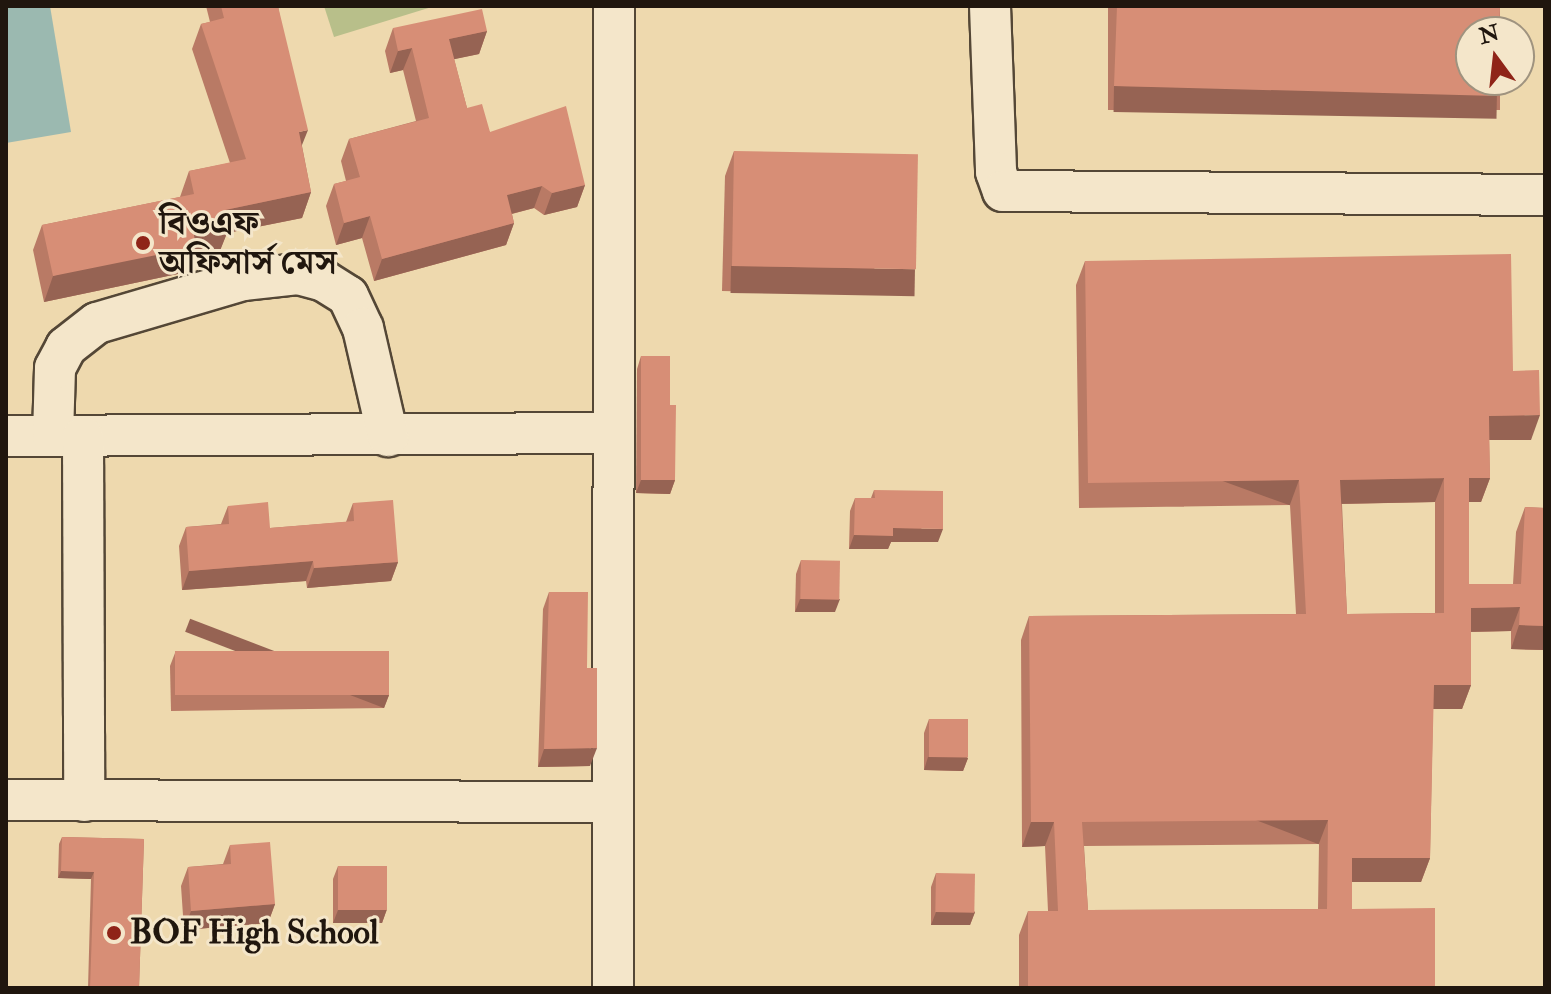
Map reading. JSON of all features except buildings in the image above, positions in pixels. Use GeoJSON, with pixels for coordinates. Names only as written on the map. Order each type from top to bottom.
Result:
{"type":"FeatureCollection","features":[{"type":"Feature","properties":{"kind":"street"},"geometry":{"type":"LineString","coordinates":[[613,988],[614,6]]}},
{"type":"Feature","properties":{"kind":"street"},"geometry":{"type":"LineString","coordinates":[[990,6],[996,172],[1003,191],[1545,195]]}},
{"type":"Feature","properties":{"kind":"street"},"geometry":{"type":"LineString","coordinates":[[84,801],[68,437],[55,368],[66,347],[97,323],[243,280],[298,274],[324,281],[348,296],[363,328],[388,436]]}},
{"type":"Feature","properties":{"kind":"street"},"geometry":{"type":"LineString","coordinates":[[6,436],[612,433]]}},
{"type":"Feature","properties":{"kind":"street"},"geometry":{"type":"LineString","coordinates":[[6,800],[613,802]]}},
{"type":"Feature","properties":{"kind":"green space"},"geometry":{"type":"Polygon","coordinates":[[[324,6],[435,6],[334,37],[324,6]]]}},
{"type":"Feature","properties":{"kind":"water"},"geometry":{"type":"Polygon","coordinates":[[[6,6],[50,6],[71,132],[6,143],[6,6]]]}},
{"type":"Feature","properties":{"kind":"place","name":"বিওএফ অফিসার্স মেস"},"geometry":{"type":"Point","coordinates":[143,243]}},
{"type":"Feature","properties":{"kind":"place","name":"BOF High School"},"geometry":{"type":"Point","coordinates":[114,933]}}]}
